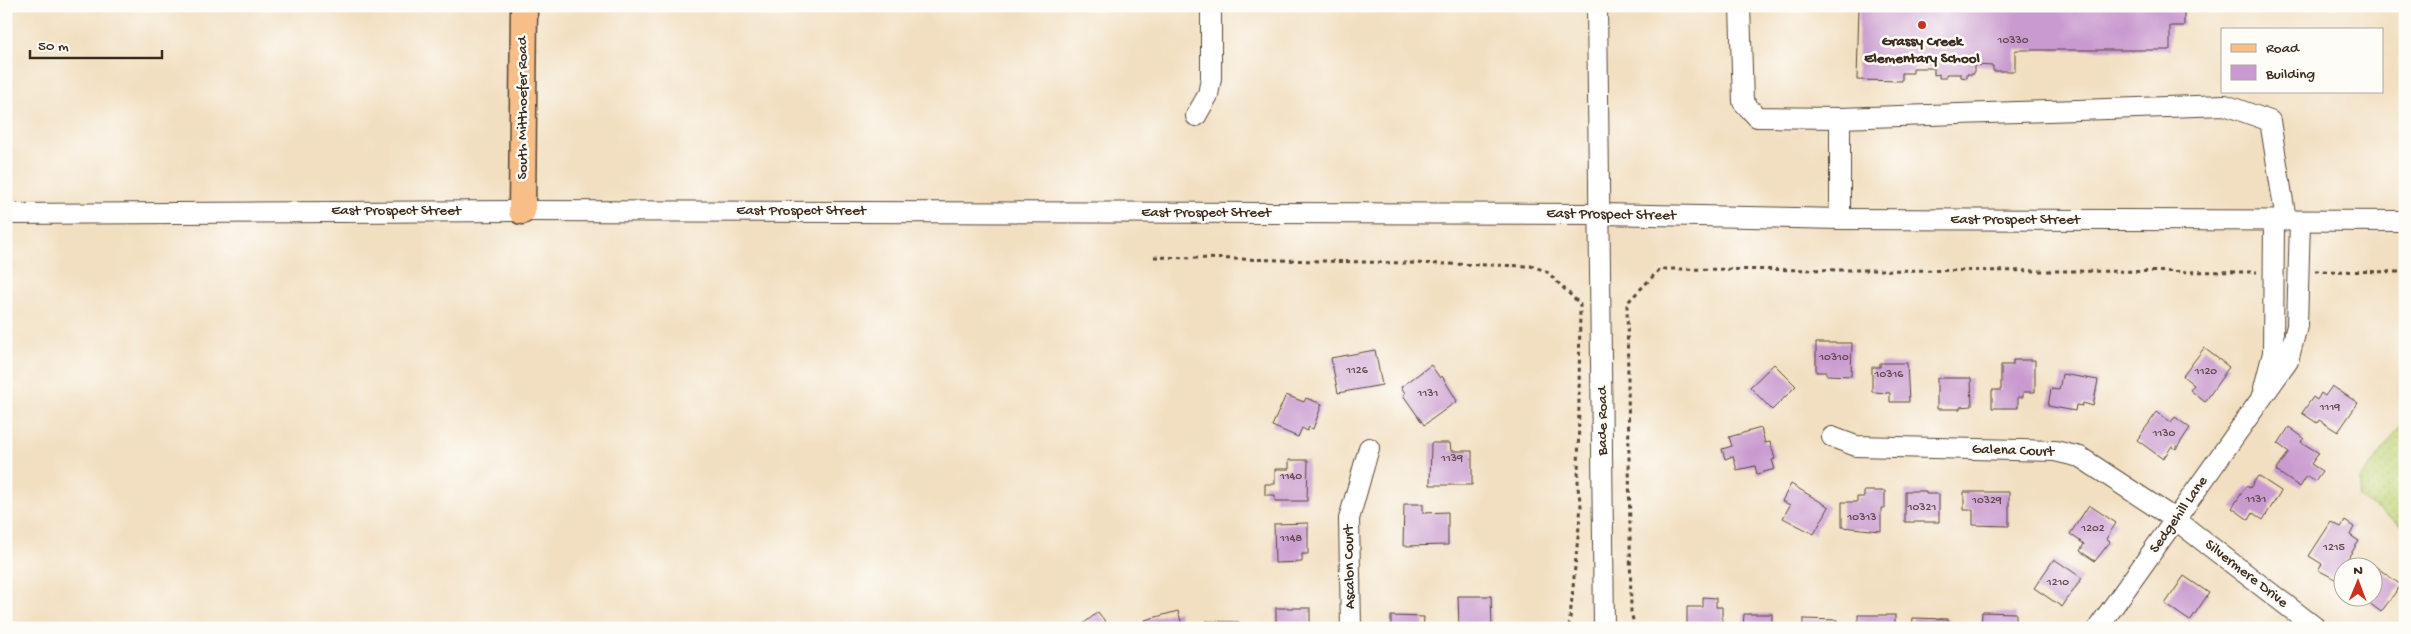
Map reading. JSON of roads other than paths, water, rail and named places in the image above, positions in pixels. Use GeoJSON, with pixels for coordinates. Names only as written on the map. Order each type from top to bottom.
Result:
{"type":"FeatureCollection","features":[{"type":"Feature","properties":{"kind":"main road","name":"South Mitthoefer Road"},"geometry":{"type":"LineString","coordinates":[[522,211],[524,6]]}},
{"type":"Feature","properties":{"kind":"street"},"geometry":{"type":"LineString","coordinates":[[1196,116],[1208,95],[1211,78],[1211,6]]}},
{"type":"Feature","properties":{"kind":"street","name":"Bade Road"},"geometry":{"type":"LineString","coordinates":[[1597,6],[1601,214],[1604,628]]}},
{"type":"Feature","properties":{"kind":"street"},"geometry":{"type":"LineString","coordinates":[[1740,6],[1743,102],[1756,117],[1840,118],[1840,220]]}},
{"type":"Feature","properties":{"kind":"street","name":"Sedgehill Lane"},"geometry":{"type":"LineString","coordinates":[[1840,118],[2225,105],[2270,121],[2287,221],[2297,326],[2294,344],[2288,360],[2098,628]]}},
{"type":"Feature","properties":{"kind":"street","name":"East Prospect Street"},"geometry":{"type":"LineString","coordinates":[[6,214],[522,211],[1601,214],[1840,220],[2405,221]]}},
{"type":"Feature","properties":{"kind":"street","name":"Galena Court"},"geometry":{"type":"LineString","coordinates":[[1832,437],[1856,446],[2054,452],[2080,457],[2176,520]]}},
{"type":"Feature","properties":{"kind":"street","name":"Ascalon Court"},"geometry":{"type":"LineString","coordinates":[[1351,628],[1349,519],[1369,448]]}},
{"type":"Feature","properties":{"kind":"street","name":"Silvermere Drive"},"geometry":{"type":"LineString","coordinates":[[2176,520],[2316,628]]}},
{"type":"Feature","properties":{"kind":"place","name":"Grassy Creek Elementary School"},"geometry":{"type":"Point","coordinates":[1922,25]}}]}
